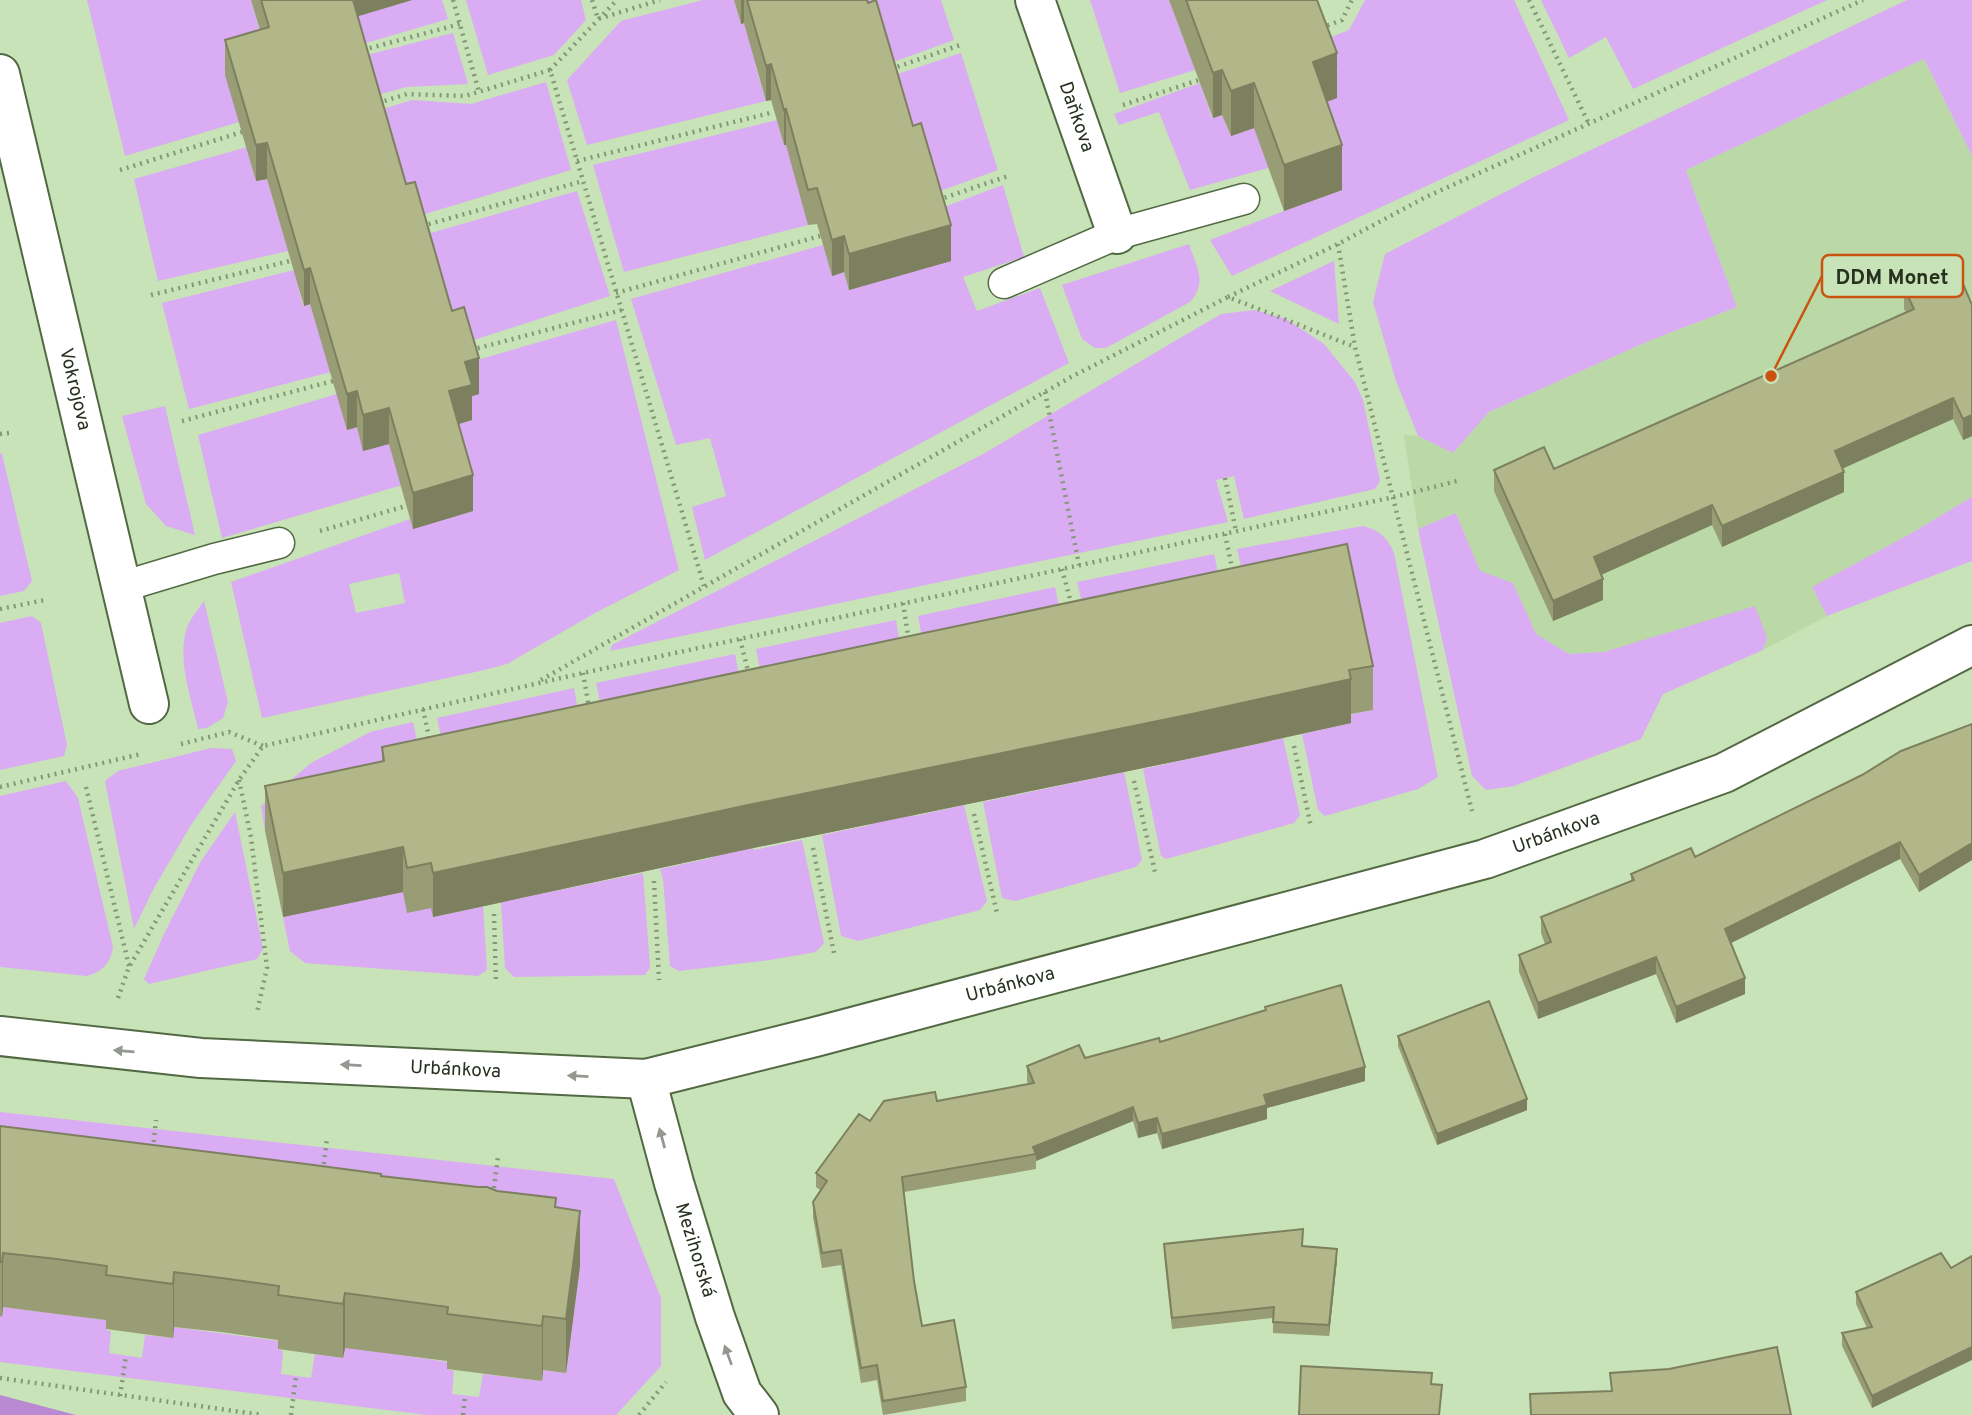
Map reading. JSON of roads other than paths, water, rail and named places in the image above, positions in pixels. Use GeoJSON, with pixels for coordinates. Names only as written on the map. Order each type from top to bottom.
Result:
{"type":"FeatureCollection","features":[{"type":"Feature","properties":{"kind":"street","name":"Daňkova"},"geometry":{"type":"LineString","coordinates":[[1035,0],[1117,234]]}},
{"type":"Feature","properties":{"kind":"street","name":"Vokrojova"},"geometry":{"type":"LineString","coordinates":[[0,74],[149,704]]}},
{"type":"Feature","properties":{"kind":"street","name":"Urbánkova"},"geometry":{"type":"LineString","coordinates":[[0,1037],[245,1061],[646,1079],[842,1030],[1485,859],[1724,773],[1972,645]]}},
{"type":"Feature","properties":{"kind":"street","name":"Mezihorská"},"geometry":{"type":"LineString","coordinates":[[646,1079],[715,1317],[742,1393],[759,1415]]}},
{"type":"Feature","properties":{"kind":"lane"},"geometry":{"type":"LineString","coordinates":[[1004,283],[1117,234],[1244,199]]}},
{"type":"Feature","properties":{"kind":"lane"},"geometry":{"type":"LineString","coordinates":[[121,587],[279,543]]}},
{"type":"Feature","properties":{"kind":"place","name":"DDM Monet"},"geometry":{"type":"Point","coordinates":[1771,376]}}]}
